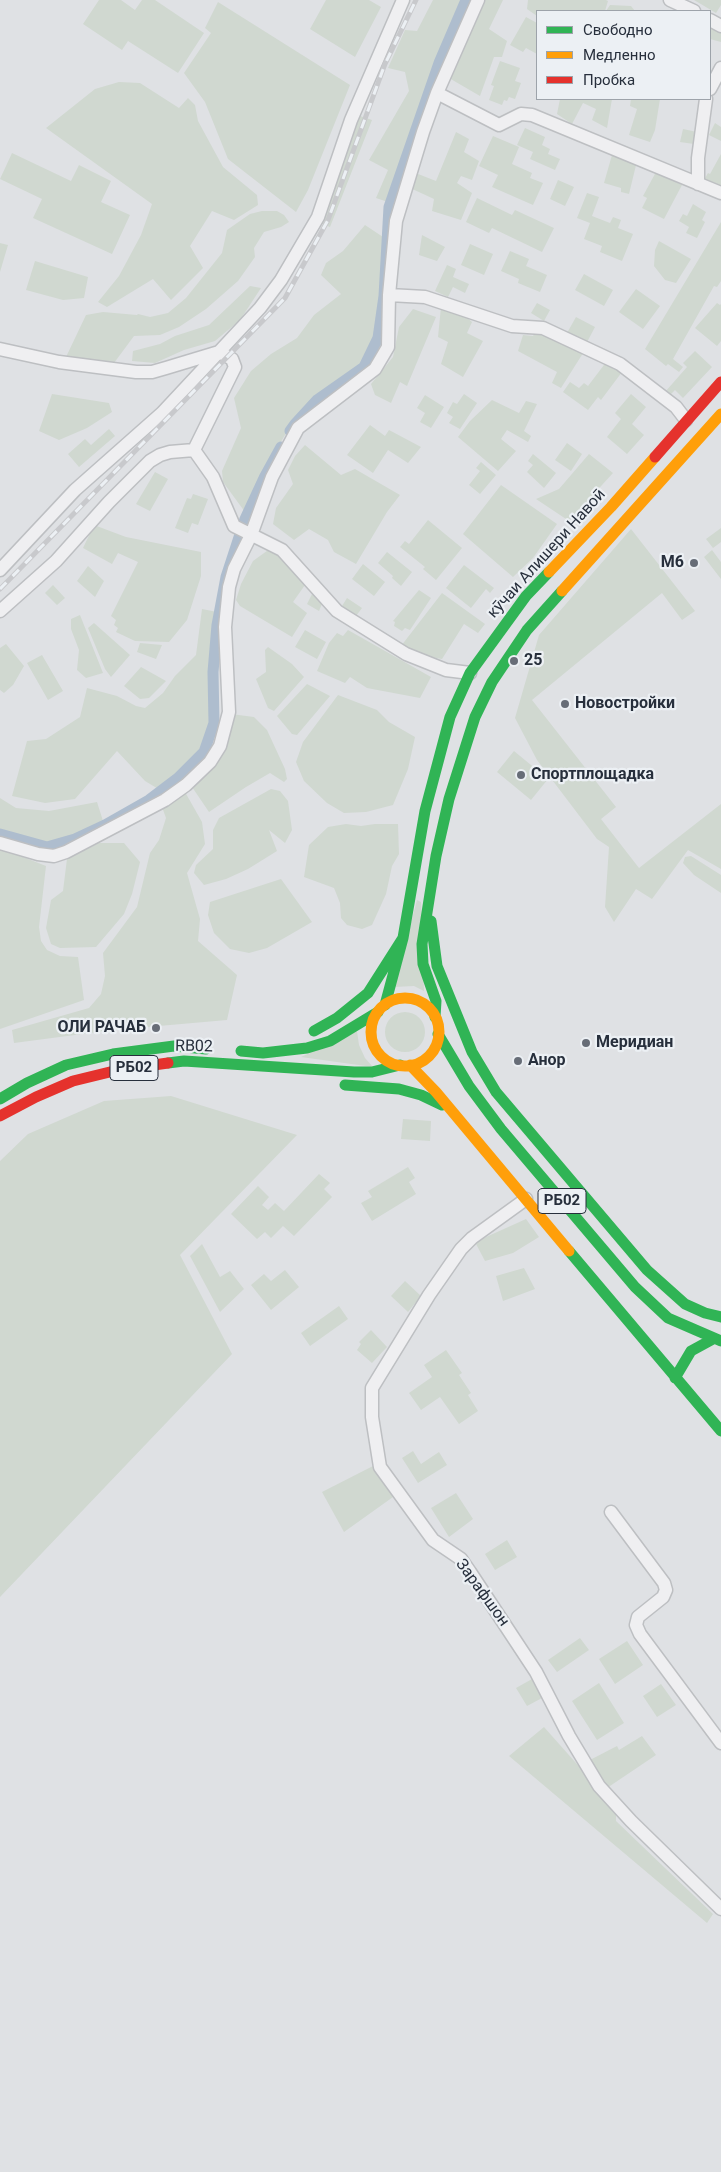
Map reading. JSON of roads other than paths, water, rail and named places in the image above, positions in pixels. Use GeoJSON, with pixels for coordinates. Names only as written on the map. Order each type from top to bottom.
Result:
{"type":"FeatureCollection","features":[{"type":"Feature","properties":{"kind":"main road","name":"кӯчаи Алишери Навоӣ"},"geometry":{"type":"LineString","coordinates":[[381,1008],[403,938],[436,764],[450,717],[470,672],[526,596],[611,507],[721,382]]}},
{"type":"Feature","properties":{"kind":"main road"},"geometry":{"type":"LineString","coordinates":[[435,1017],[436,1001],[423,964],[422,944],[431,885],[449,799],[475,717],[492,682],[522,637],[546,607],[721,414]]}},
{"type":"Feature","properties":{"kind":"main road"},"geometry":{"type":"LineString","coordinates":[[431,885],[431,924],[437,966],[472,1052],[496,1092],[647,1270],[685,1304],[705,1313],[721,1317]]}},
{"type":"Feature","properties":{"kind":"main road"},"geometry":{"type":"LineString","coordinates":[[281,1051],[337,1018],[368,993],[403,938]]}},
{"type":"Feature","properties":{"kind":"main road"},"geometry":{"type":"LineString","coordinates":[[381,1008],[394,1000],[413,999],[422,1003],[435,1017]]}},
{"type":"Feature","properties":{"kind":"main road","name":"РБ02"},"geometry":{"type":"LineString","coordinates":[[381,1008],[371,1028],[373,1045],[384,1059],[405,1065],[436,1092],[675,1378]]}},
{"type":"Feature","properties":{"kind":"main road","name":"RB02"},"geometry":{"type":"LineString","coordinates":[[234,1050],[263,1052],[307,1048],[330,1041],[381,1008]]}},
{"type":"Feature","properties":{"kind":"main road","name":"РБ02"},"geometry":{"type":"LineString","coordinates":[[435,1017],[438,1034],[469,1086],[501,1129],[635,1287],[668,1318],[717,1340]]}},
{"type":"Feature","properties":{"kind":"main road","name":"РБ02"},"geometry":{"type":"LineString","coordinates":[[277,1068],[372,1072],[405,1065],[426,1058],[432,1051],[438,1034]]}},
{"type":"Feature","properties":{"kind":"main road","name":"RB02"},"geometry":{"type":"LineString","coordinates":[[0,1099],[26,1083],[66,1065],[113,1054],[174,1046],[214,1049]]}},
{"type":"Feature","properties":{"kind":"main road","name":"RB02"},"geometry":{"type":"LineString","coordinates":[[0,1116],[36,1097],[73,1081],[118,1070],[184,1061],[277,1068]]}},
{"type":"Feature","properties":{"kind":"main road"},"geometry":{"type":"LineString","coordinates":[[277,1068],[311,1081]]}},
{"type":"Feature","properties":{"kind":"main road"},"geometry":{"type":"LineString","coordinates":[[336,1084],[399,1089],[421,1094],[447,1107]]}},
{"type":"Feature","properties":{"kind":"main road"},"geometry":{"type":"LineString","coordinates":[[469,1086],[496,1092]]}},
{"type":"Feature","properties":{"kind":"main road"},"geometry":{"type":"LineString","coordinates":[[717,1340],[691,1351],[675,1378],[721,1431]]}},
{"type":"Feature","properties":{"kind":"street"},"geometry":{"type":"LineString","coordinates":[[0,570],[75,490],[162,413],[260,308],[281,280],[318,217],[351,120],[403,0]]}},
{"type":"Feature","properties":{"kind":"street"},"geometry":{"type":"LineString","coordinates":[[0,843],[38,854],[54,856],[66,852],[165,800],[186,785],[210,762],[220,746],[229,712],[225,628],[228,587],[234,569],[251,534],[272,477],[298,428],[375,369],[388,347],[396,221],[437,93],[478,0]]}},
{"type":"Feature","properties":{"kind":"street"},"geometry":{"type":"LineString","coordinates":[[670,0],[692,10]]}},
{"type":"Feature","properties":{"kind":"street"},"geometry":{"type":"LineString","coordinates":[[711,87],[721,68]]}},
{"type":"Feature","properties":{"kind":"street"},"geometry":{"type":"LineString","coordinates":[[437,93],[499,125],[521,114],[532,115],[721,194]]}},
{"type":"Feature","properties":{"kind":"street"},"geometry":{"type":"LineString","coordinates":[[698,184],[698,158],[706,100]]}},
{"type":"Feature","properties":{"kind":"street"},"geometry":{"type":"LineString","coordinates":[[390,295],[425,297],[512,326],[543,328],[620,364],[676,407],[686,420]]}},
{"type":"Feature","properties":{"kind":"street"},"geometry":{"type":"LineString","coordinates":[[0,349],[59,362],[136,372],[152,372],[218,352],[232,359],[235,367],[194,450]]}},
{"type":"Feature","properties":{"kind":"street"},"geometry":{"type":"LineString","coordinates":[[194,450],[213,477],[224,498],[234,526],[282,550],[338,611],[406,654],[446,670],[470,672]]}},
{"type":"Feature","properties":{"kind":"street"},"geometry":{"type":"LineString","coordinates":[[0,612],[56,561],[109,502],[150,461],[170,452],[194,450]]}},
{"type":"Feature","properties":{"kind":"street","name":"Зарафшон"},"geometry":{"type":"LineString","coordinates":[[526,1199],[472,1238],[461,1249],[424,1303],[372,1388],[372,1417],[380,1467],[433,1540],[461,1559],[470,1572],[536,1672],[569,1736],[599,1786],[721,1909]]}},
{"type":"Feature","properties":{"kind":"street"},"geometry":{"type":"LineString","coordinates":[[611,1512],[664,1584],[666,1590],[664,1597],[638,1617],[636,1625],[640,1634],[721,1743]]}},
{"type":"Feature","properties":{"kind":"waterway"},"geometry":{"type":"LineString","coordinates":[[290,431],[317,400],[364,367],[378,338],[384,296],[389,207],[439,63],[466,0]]}},
{"type":"Feature","properties":{"kind":"waterway"},"geometry":{"type":"LineString","coordinates":[[0,834],[47,847],[75,839],[105,825],[149,800],[178,778],[204,752],[214,723],[213,672],[217,625],[226,577],[245,519],[281,447]]}},
{"type":"Feature","properties":{"kind":"railway"},"geometry":{"type":"LineString","coordinates":[[0,589],[285,298],[328,220],[385,64],[416,0]]}},
{"type":"Feature","properties":{"kind":"place","name":"М6"},"geometry":{"type":"Point","coordinates":[694,563]}},
{"type":"Feature","properties":{"kind":"place","name":"25"},"geometry":{"type":"Point","coordinates":[514,661]}},
{"type":"Feature","properties":{"kind":"place","name":"Новостройки"},"geometry":{"type":"Point","coordinates":[565,704]}},
{"type":"Feature","properties":{"kind":"place","name":"Спортплощадка"},"geometry":{"type":"Point","coordinates":[521,775]}},
{"type":"Feature","properties":{"kind":"place","name":"ОЛИ РАЧАБ"},"geometry":{"type":"Point","coordinates":[156,1028]}},
{"type":"Feature","properties":{"kind":"place","name":"Меридиан"},"geometry":{"type":"Point","coordinates":[586,1043]}},
{"type":"Feature","properties":{"kind":"place","name":"Анор"},"geometry":{"type":"Point","coordinates":[518,1061]}}]}
